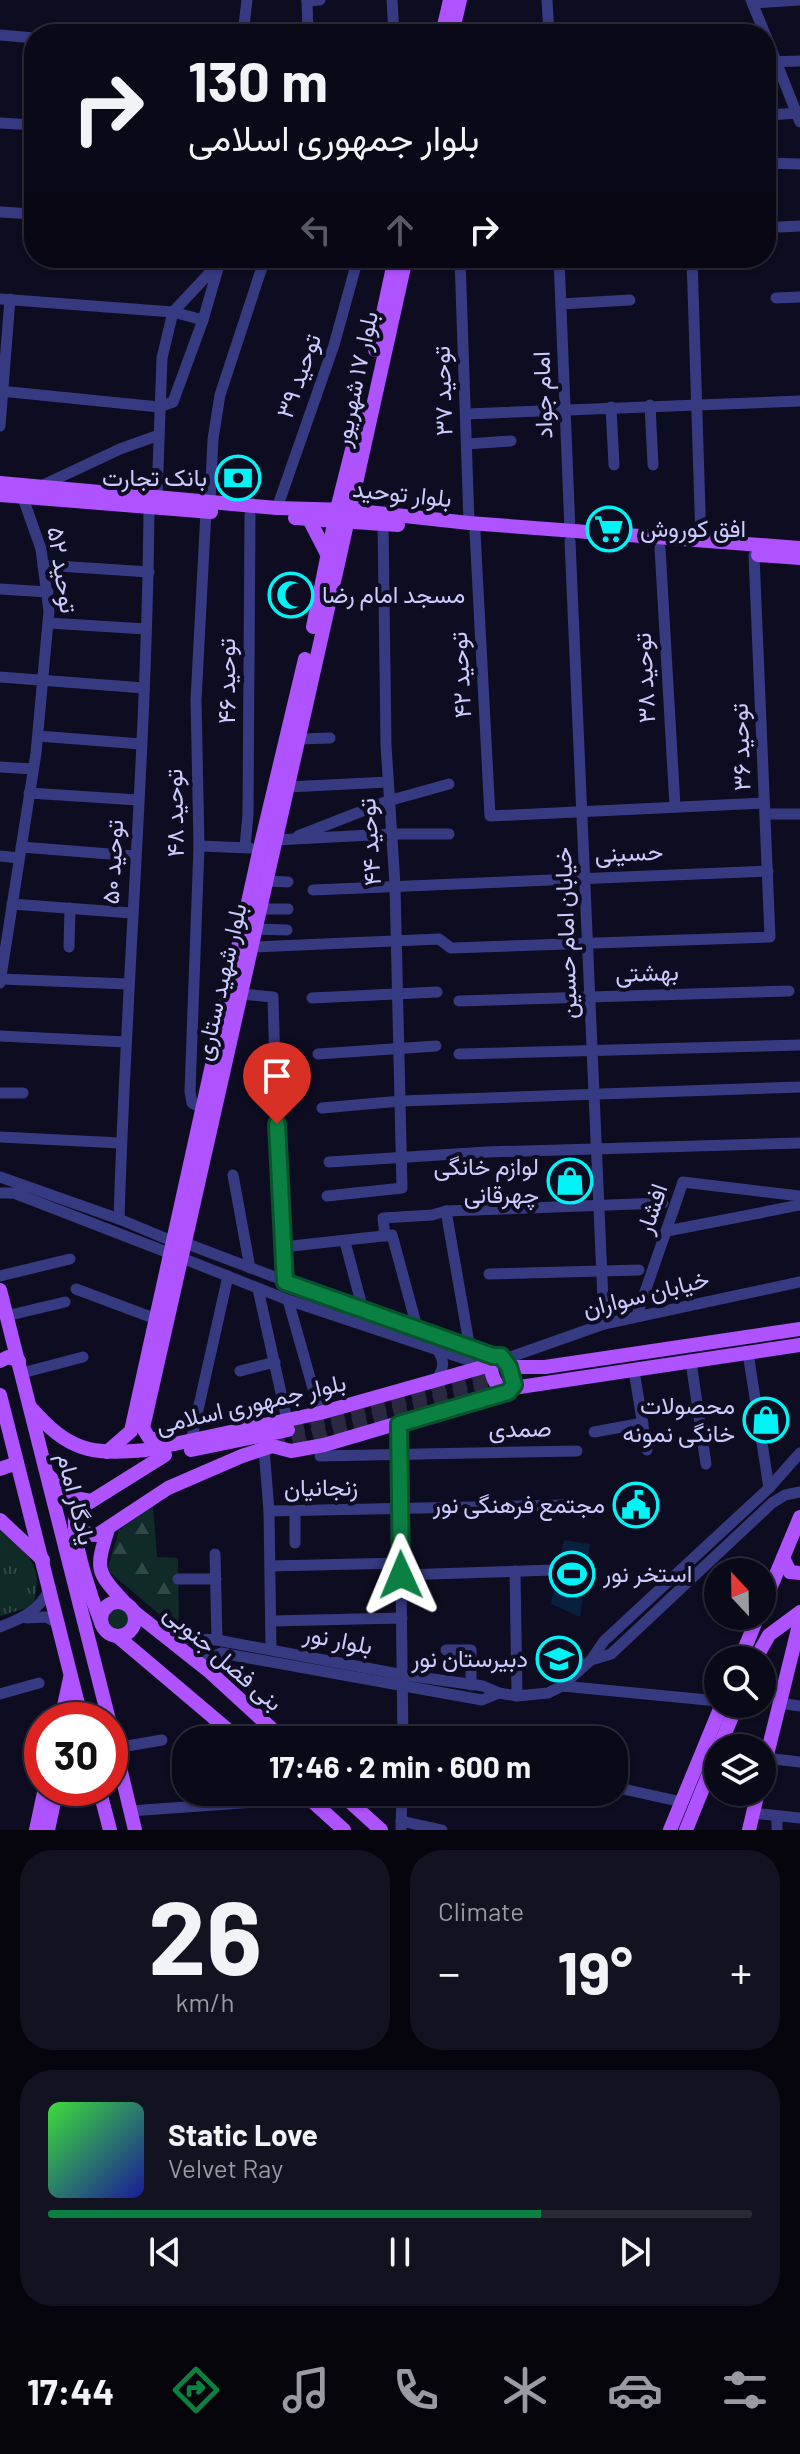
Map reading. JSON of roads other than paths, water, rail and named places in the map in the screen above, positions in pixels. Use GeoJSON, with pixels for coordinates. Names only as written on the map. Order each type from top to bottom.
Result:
{"type":"FeatureCollection","features":[{"type":"Feature","properties":{"kind":"main road"},"geometry":{"type":"LineString","coordinates":[[444,24],[450,0]]}},
{"type":"Feature","properties":{"kind":"main road"},"geometry":{"type":"LineString","coordinates":[[454,24],[460,0]]}},
{"type":"Feature","properties":{"kind":"main road","name":"بلوار ۱۷ شهریور"},"geometry":{"type":"LineString","coordinates":[[352,478],[393,268]]}},
{"type":"Feature","properties":{"kind":"main road","name":"بلوار ۱۷ شهریور"},"geometry":{"type":"LineString","coordinates":[[343,515],[404,268]]}},
{"type":"Feature","properties":{"kind":"main road"},"geometry":{"type":"LineString","coordinates":[[328,555],[311,514],[352,478],[361,503],[375,519],[355,529],[343,544]]}},
{"type":"Feature","properties":{"kind":"main road","name":"بلوار توحید"},"geometry":{"type":"LineString","coordinates":[[0,483],[208,507],[250,515],[343,515],[570,536],[660,548],[800,558]]}},
{"type":"Feature","properties":{"kind":"main road","name":"بلوار توحید"},"geometry":{"type":"LineString","coordinates":[[0,495],[153,501]]}},
{"type":"Feature","properties":{"kind":"main road","name":"بلوار توحید"},"geometry":{"type":"LineString","coordinates":[[208,507],[277,508],[311,514]]}},
{"type":"Feature","properties":{"kind":"main road","name":"بلوار شهید ستاری"},"geometry":{"type":"LineString","coordinates":[[208,1109],[242,994],[343,544],[343,515]]}},
{"type":"Feature","properties":{"kind":"main road","name":"بلوار شهید ستاری"},"geometry":{"type":"LineString","coordinates":[[276,837],[310,641],[328,555],[343,515]]}},
{"type":"Feature","properties":{"kind":"main road","name":"بلوار توحید"},"geometry":{"type":"LineString","coordinates":[[570,536],[800,548]]}},
{"type":"Feature","properties":{"kind":"main road","name":"بلوار شهید ستاری"},"geometry":{"type":"LineString","coordinates":[[137,1429],[208,1109],[252,848],[276,837]]}},
{"type":"Feature","properties":{"kind":"main road","name":"بلوار شهید ستاری"},"geometry":{"type":"LineString","coordinates":[[137,1429],[156,1319],[177,1249]]}},
{"type":"Feature","properties":{"kind":"main road","name":"یادگار امام"},"geometry":{"type":"LineString","coordinates":[[0,1290],[104,1702]]}},
{"type":"Feature","properties":{"kind":"main road"},"geometry":{"type":"LineString","coordinates":[[0,1342],[8,1331],[6,1316]]}},
{"type":"Feature","properties":{"kind":"main road","name":"بلوار جمهوری اسلامی"},"geometry":{"type":"LineString","coordinates":[[33,1414],[60,1438],[76,1446],[107,1452],[219,1445],[498,1362],[527,1369],[800,1329]]}},
{"type":"Feature","properties":{"kind":"main road","name":"بلوار جمهوری اسلامی"},"geometry":{"type":"LineString","coordinates":[[108,1529],[168,1488],[218,1465],[268,1448],[303,1449],[399,1424],[508,1390],[800,1345]]}},
{"type":"Feature","properties":{"kind":"main road"},"geometry":{"type":"LineString","coordinates":[[0,1361],[8,1357],[21,1367]]}},
{"type":"Feature","properties":{"kind":"main road"},"geometry":{"type":"LineString","coordinates":[[498,1362],[514,1381],[508,1390]]}},
{"type":"Feature","properties":{"kind":"main road"},"geometry":{"type":"LineString","coordinates":[[527,1369],[522,1380],[531,1386]]}},
{"type":"Feature","properties":{"kind":"main road"},"geometry":{"type":"LineString","coordinates":[[469,1370],[485,1378],[486,1392],[481,1399]]}},
{"type":"Feature","properties":{"kind":"main road","name":"یادگار امام"},"geometry":{"type":"LineString","coordinates":[[0,1395],[78,1702]]}},
{"type":"Feature","properties":{"kind":"main road"},"geometry":{"type":"LineString","coordinates":[[33,1414],[55,1443],[78,1456],[116,1461],[170,1450]]}},
{"type":"Feature","properties":{"kind":"main road","name":"بلوار جمهوری اسلامی"},"geometry":{"type":"LineString","coordinates":[[88,1503],[170,1450],[191,1441],[288,1425]]}},
{"type":"Feature","properties":{"kind":"main road"},"geometry":{"type":"LineString","coordinates":[[107,1452],[137,1429],[170,1450]]}},
{"type":"Feature","properties":{"kind":"main road"},"geometry":{"type":"LineString","coordinates":[[0,1469],[17,1463]]}},
{"type":"Feature","properties":{"kind":"main road"},"geometry":{"type":"LineString","coordinates":[[47,1473],[69,1497],[88,1503],[76,1520],[76,1534],[90,1593],[102,1625],[223,1726]]}},
{"type":"Feature","properties":{"kind":"main road"},"geometry":{"type":"LineString","coordinates":[[776,1575],[800,1517]]}},
{"type":"Feature","properties":{"kind":"main road"},"geometry":{"type":"LineString","coordinates":[[0,1520],[43,1560]]}},
{"type":"Feature","properties":{"kind":"main road"},"geometry":{"type":"LineString","coordinates":[[76,1520],[86,1533],[97,1535],[108,1529]]}},
{"type":"Feature","properties":{"kind":"main road"},"geometry":{"type":"LineString","coordinates":[[97,1672],[98,1655],[116,1636],[128,1632],[135,1622],[129,1607],[106,1582],[98,1566],[108,1529]]}},
{"type":"Feature","properties":{"kind":"main road"},"geometry":{"type":"LineString","coordinates":[[783,1558],[790,1572],[800,1573]]}},
{"type":"Feature","properties":{"kind":"main road"},"geometry":{"type":"LineString","coordinates":[[102,1625],[105,1608],[114,1602],[129,1607]]}},
{"type":"Feature","properties":{"kind":"main road","name":"بنی فضل جنوبی"},"geometry":{"type":"LineString","coordinates":[[129,1607],[210,1672],[269,1726]]}},
{"type":"Feature","properties":{"kind":"main road"},"geometry":{"type":"LineString","coordinates":[[763,1646],[769,1635],[800,1612]]}},
{"type":"Feature","properties":{"kind":"main road"},"geometry":{"type":"LineString","coordinates":[[772,1734],[796,1650],[800,1621]]}},
{"type":"Feature","properties":{"kind":"main road"},"geometry":{"type":"LineString","coordinates":[[769,1635],[781,1637],[796,1650]]}},
{"type":"Feature","properties":{"kind":"main road"},"geometry":{"type":"LineString","coordinates":[[65,1702],[71,1674]]}},
{"type":"Feature","properties":{"kind":"main road"},"geometry":{"type":"LineString","coordinates":[[670,1830],[714,1718]]}},
{"type":"Feature","properties":{"kind":"main road"},"geometry":{"type":"LineString","coordinates":[[686,1830],[704,1786]]}},
{"type":"Feature","properties":{"kind":"main road"},"geometry":{"type":"LineString","coordinates":[[128,1803],[135,1830]]}},
{"type":"Feature","properties":{"kind":"main road"},"geometry":{"type":"LineString","coordinates":[[36,1830],[41,1806]]}},
{"type":"Feature","properties":{"kind":"main road"},"geometry":{"type":"LineString","coordinates":[[48,1830],[53,1806]]}},
{"type":"Feature","properties":{"kind":"main road"},"geometry":{"type":"LineString","coordinates":[[104,1806],[110,1830]]}},
{"type":"Feature","properties":{"kind":"main road"},"geometry":{"type":"LineString","coordinates":[[317,1806],[342,1828],[345,1813],[359,1810]]}},
{"type":"Feature","properties":{"kind":"main road"},"geometry":{"type":"LineString","coordinates":[[319,1808],[324,1806]]}},
{"type":"Feature","properties":{"kind":"main road"},"geometry":{"type":"LineString","coordinates":[[354,1806],[381,1830]]}},
{"type":"Feature","properties":{"kind":"main road"},"geometry":{"type":"LineString","coordinates":[[749,1830],[755,1806]]}},
{"type":"Feature","properties":{"kind":"street"},"geometry":{"type":"LineString","coordinates":[[244,24],[247,0]]}},
{"type":"Feature","properties":{"kind":"street"},"geometry":{"type":"LineString","coordinates":[[308,24],[307,0],[320,0]]}},
{"type":"Feature","properties":{"kind":"street"},"geometry":{"type":"LineString","coordinates":[[392,0],[393,24]]}},
{"type":"Feature","properties":{"kind":"street"},"geometry":{"type":"LineString","coordinates":[[547,0],[548,24]]}},
{"type":"Feature","properties":{"kind":"street"},"geometry":{"type":"LineString","coordinates":[[761,24],[752,2],[800,0]]}},
{"type":"Feature","properties":{"kind":"street"},"geometry":{"type":"LineString","coordinates":[[0,35],[24,37]]}},
{"type":"Feature","properties":{"kind":"street"},"geometry":{"type":"LineString","coordinates":[[776,62],[800,61]]}},
{"type":"Feature","properties":{"kind":"street"},"geometry":{"type":"LineString","coordinates":[[776,72],[799,116],[776,115]]}},
{"type":"Feature","properties":{"kind":"street"},"geometry":{"type":"LineString","coordinates":[[0,123],[24,124]]}},
{"type":"Feature","properties":{"kind":"street"},"geometry":{"type":"LineString","coordinates":[[776,163],[800,164]]}},
{"type":"Feature","properties":{"kind":"street"},"geometry":{"type":"LineString","coordinates":[[0,212],[24,213]]}},
{"type":"Feature","properties":{"kind":"street"},"geometry":{"type":"LineString","coordinates":[[779,227],[800,226]]}},
{"type":"Feature","properties":{"kind":"street"},"geometry":{"type":"LineString","coordinates":[[173,312],[213,268]]}},
{"type":"Feature","properties":{"kind":"street"},"geometry":{"type":"LineString","coordinates":[[1,391],[159,407],[173,402],[203,320],[218,268]]}},
{"type":"Feature","properties":{"kind":"street","name":"توحید ۴۸"},"geometry":{"type":"LineString","coordinates":[[208,1109],[192,1103],[190,1091],[199,846],[196,700],[208,507],[220,395],[262,268]]}},
{"type":"Feature","properties":{"kind":"street","name":"توحید ۳۹"},"geometry":{"type":"LineString","coordinates":[[277,508],[334,345],[355,268]]}},
{"type":"Feature","properties":{"kind":"street","name":"توحید ۳۷"},"geometry":{"type":"LineString","coordinates":[[460,268],[472,527]]}},
{"type":"Feature","properties":{"kind":"street","name":"امام جواد"},"geometry":{"type":"LineString","coordinates":[[559,268],[570,536]]}},
{"type":"Feature","properties":{"kind":"street"},"geometry":{"type":"LineString","coordinates":[[692,268],[701,541]]}},
{"type":"Feature","properties":{"kind":"street"},"geometry":{"type":"LineString","coordinates":[[776,298],[800,297]]}},
{"type":"Feature","properties":{"kind":"street"},"geometry":{"type":"LineString","coordinates":[[0,426],[5,299],[173,312],[203,320]]}},
{"type":"Feature","properties":{"kind":"street"},"geometry":{"type":"LineString","coordinates":[[561,304],[630,300]]}},
{"type":"Feature","properties":{"kind":"street","name":"توحید ۵۰"},"geometry":{"type":"LineString","coordinates":[[119,1219],[153,501],[162,358],[173,312]]}},
{"type":"Feature","properties":{"kind":"street"},"geometry":{"type":"LineString","coordinates":[[466,414],[800,401]]}},
{"type":"Feature","properties":{"kind":"street"},"geometry":{"type":"LineString","coordinates":[[650,405],[653,465]]}},
{"type":"Feature","properties":{"kind":"street"},"geometry":{"type":"LineString","coordinates":[[611,407],[614,465]]}},
{"type":"Feature","properties":{"kind":"street"},"geometry":{"type":"LineString","coordinates":[[39,487],[120,449],[159,435]]}},
{"type":"Feature","properties":{"kind":"street"},"geometry":{"type":"LineString","coordinates":[[467,444],[511,441]]}},
{"type":"Feature","properties":{"kind":"street","name":"توحید ۵۲"},"geometry":{"type":"LineString","coordinates":[[0,981],[3,945],[38,736],[49,623],[43,565],[34,523],[23,498]]}},
{"type":"Feature","properties":{"kind":"street","name":"توحید ۴۶"},"geometry":{"type":"LineString","coordinates":[[250,515],[248,814],[252,848]]}},
{"type":"Feature","properties":{"kind":"street","name":"توحید ۴۴"},"geometry":{"type":"LineString","coordinates":[[327,1196],[402,1188],[395,885],[388,801],[375,519]]}},
{"type":"Feature","properties":{"kind":"street","name":"توحید ۴۲"},"geometry":{"type":"LineString","coordinates":[[472,527],[490,816],[583,813]]}},
{"type":"Feature","properties":{"kind":"street","name":"خیابان امام حسین"},"geometry":{"type":"LineString","coordinates":[[570,536],[604,1324]]}},
{"type":"Feature","properties":{"kind":"street","name":"توحید ۳۸"},"geometry":{"type":"LineString","coordinates":[[660,548],[675,806]]}},
{"type":"Feature","properties":{"kind":"street","name":"توحید ۳۶"},"geometry":{"type":"LineString","coordinates":[[589,943],[770,937],[754,555]]}},
{"type":"Feature","properties":{"kind":"street"},"geometry":{"type":"LineString","coordinates":[[43,565],[149,572]]}},
{"type":"Feature","properties":{"kind":"street"},"geometry":{"type":"LineString","coordinates":[[0,589],[48,592]]}},
{"type":"Feature","properties":{"kind":"street"},"geometry":{"type":"LineString","coordinates":[[49,623],[146,629]]}},
{"type":"Feature","properties":{"kind":"street"},"geometry":{"type":"LineString","coordinates":[[0,677],[144,688]]}},
{"type":"Feature","properties":{"kind":"street"},"geometry":{"type":"LineString","coordinates":[[38,736],[141,744]]}},
{"type":"Feature","properties":{"kind":"street"},"geometry":{"type":"LineString","coordinates":[[298,739],[330,738]]}},
{"type":"Feature","properties":{"kind":"street"},"geometry":{"type":"LineString","coordinates":[[0,767],[33,769]]}},
{"type":"Feature","properties":{"kind":"street"},"geometry":{"type":"LineString","coordinates":[[288,787],[388,782]]}},
{"type":"Feature","properties":{"kind":"street"},"geometry":{"type":"LineString","coordinates":[[276,837],[449,784]]}},
{"type":"Feature","properties":{"kind":"street"},"geometry":{"type":"LineString","coordinates":[[29,793],[138,800]]}},
{"type":"Feature","properties":{"kind":"street"},"geometry":{"type":"LineString","coordinates":[[583,813],[675,806],[764,808],[799,814],[800,828]]}},
{"type":"Feature","properties":{"kind":"street"},"geometry":{"type":"LineString","coordinates":[[248,814],[256,827],[276,837],[449,834]]}},
{"type":"Feature","properties":{"kind":"street"},"geometry":{"type":"LineString","coordinates":[[199,846],[252,848]]}},
{"type":"Feature","properties":{"kind":"street"},"geometry":{"type":"LineString","coordinates":[[0,856],[20,852],[135,856]]}},
{"type":"Feature","properties":{"kind":"street","name":"حسینی"},"geometry":{"type":"LineString","coordinates":[[313,890],[768,871]]}},
{"type":"Feature","properties":{"kind":"street"},"geometry":{"type":"LineString","coordinates":[[266,881],[288,882]]}},
{"type":"Feature","properties":{"kind":"street"},"geometry":{"type":"LineString","coordinates":[[12,904],[132,913]]}},
{"type":"Feature","properties":{"kind":"street"},"geometry":{"type":"LineString","coordinates":[[69,947],[70,908]]}},
{"type":"Feature","properties":{"kind":"street"},"geometry":{"type":"LineString","coordinates":[[260,909],[288,909]]}},
{"type":"Feature","properties":{"kind":"street"},"geometry":{"type":"LineString","coordinates":[[256,929],[287,930]]}},
{"type":"Feature","properties":{"kind":"street"},"geometry":{"type":"LineString","coordinates":[[252,947],[439,939],[451,948],[589,943]]}},
{"type":"Feature","properties":{"kind":"street"},"geometry":{"type":"LineString","coordinates":[[0,981],[128,984]]}},
{"type":"Feature","properties":{"kind":"street","name":"بهشتی"},"geometry":{"type":"LineString","coordinates":[[459,1001],[789,991]]}},
{"type":"Feature","properties":{"kind":"street"},"geometry":{"type":"LineString","coordinates":[[312,998],[437,992]]}},
{"type":"Feature","properties":{"kind":"street"},"geometry":{"type":"LineString","coordinates":[[242,994],[273,997],[278,1175],[285,1282]]}},
{"type":"Feature","properties":{"kind":"street"},"geometry":{"type":"LineString","coordinates":[[0,1036],[126,1042]]}},
{"type":"Feature","properties":{"kind":"street"},"geometry":{"type":"LineString","coordinates":[[459,1054],[800,1045]]}},
{"type":"Feature","properties":{"kind":"street"},"geometry":{"type":"LineString","coordinates":[[318,1054],[436,1046]]}},
{"type":"Feature","properties":{"kind":"street"},"geometry":{"type":"LineString","coordinates":[[322,1108],[401,1101],[800,1087]]}},
{"type":"Feature","properties":{"kind":"street"},"geometry":{"type":"LineString","coordinates":[[0,1093],[23,1093]]}},
{"type":"Feature","properties":{"kind":"street"},"geometry":{"type":"LineString","coordinates":[[0,1137],[121,1143]]}},
{"type":"Feature","properties":{"kind":"street"},"geometry":{"type":"LineString","coordinates":[[329,1162],[800,1143]]}},
{"type":"Feature","properties":{"kind":"street"},"geometry":{"type":"LineString","coordinates":[[233,1175],[250,1268]]}},
{"type":"Feature","properties":{"kind":"street"},"geometry":{"type":"LineString","coordinates":[[0,1177],[119,1219],[147,1238]]}},
{"type":"Feature","properties":{"kind":"street","name":"افشار"},"geometry":{"type":"LineString","coordinates":[[637,1315],[683,1182],[800,1196]]}},
{"type":"Feature","properties":{"kind":"street"},"geometry":{"type":"LineString","coordinates":[[0,1193],[14,1193],[177,1249],[250,1268],[498,1362]]}},
{"type":"Feature","properties":{"kind":"street"},"geometry":{"type":"LineString","coordinates":[[418,1331],[383,1218],[432,1215],[446,1211],[663,1203]]}},
{"type":"Feature","properties":{"kind":"street"},"geometry":{"type":"LineString","coordinates":[[667,1231],[800,1205]]}},
{"type":"Feature","properties":{"kind":"street"},"geometry":{"type":"LineString","coordinates":[[446,1211],[470,1349]]}},
{"type":"Feature","properties":{"kind":"street"},"geometry":{"type":"LineString","coordinates":[[283,1247],[389,1235]]}},
{"type":"Feature","properties":{"kind":"street"},"geometry":{"type":"LineString","coordinates":[[345,1242],[363,1310]]}},
{"type":"Feature","properties":{"kind":"street"},"geometry":{"type":"LineString","coordinates":[[177,1249],[228,1276],[288,1300],[471,1361],[498,1362]]}},
{"type":"Feature","properties":{"kind":"street"},"geometry":{"type":"LineString","coordinates":[[0,1276],[70,1259]]}},
{"type":"Feature","properties":{"kind":"street"},"geometry":{"type":"LineString","coordinates":[[489,1274],[639,1270]]}},
{"type":"Feature","properties":{"kind":"street"},"geometry":{"type":"LineString","coordinates":[[191,1441],[228,1276]]}},
{"type":"Feature","properties":{"kind":"street","name":"خیابان سواران"},"geometry":{"type":"LineString","coordinates":[[498,1362],[637,1315],[800,1282]]}},
{"type":"Feature","properties":{"kind":"street"},"geometry":{"type":"LineString","coordinates":[[76,1289],[156,1319]]}},
{"type":"Feature","properties":{"kind":"street"},"geometry":{"type":"LineString","coordinates":[[258,1289],[288,1425]]}},
{"type":"Feature","properties":{"kind":"street"},"geometry":{"type":"LineString","coordinates":[[288,1300],[320,1413]]}},
{"type":"Feature","properties":{"kind":"street"},"geometry":{"type":"LineString","coordinates":[[6,1316],[65,1302]]}},
{"type":"Feature","properties":{"kind":"street"},"geometry":{"type":"LineString","coordinates":[[437,1349],[443,1361],[437,1379]]}},
{"type":"Feature","properties":{"kind":"street"},"geometry":{"type":"LineString","coordinates":[[748,1353],[769,1488]]}},
{"type":"Feature","properties":{"kind":"street"},"geometry":{"type":"LineString","coordinates":[[21,1367],[83,1357]]}},
{"type":"Feature","properties":{"kind":"street"},"geometry":{"type":"LineString","coordinates":[[240,1371],[275,1362]]}},
{"type":"Feature","properties":{"kind":"street"},"geometry":{"type":"LineString","coordinates":[[691,1362],[706,1464]]}},
{"type":"Feature","properties":{"kind":"street"},"geometry":{"type":"LineString","coordinates":[[634,1371],[647,1450]]}},
{"type":"Feature","properties":{"kind":"street"},"geometry":{"type":"LineString","coordinates":[[594,1432],[643,1423]]}},
{"type":"Feature","properties":{"kind":"street"},"geometry":{"type":"LineString","coordinates":[[399,1424],[403,1726]]}},
{"type":"Feature","properties":{"kind":"street"},"geometry":{"type":"LineString","coordinates":[[268,1448],[271,1649]]}},
{"type":"Feature","properties":{"kind":"street","name":"صمدی"},"geometry":{"type":"LineString","coordinates":[[320,1456],[577,1451]]}},
{"type":"Feature","properties":{"kind":"street","name":"بلوار نور"},"geometry":{"type":"LineString","coordinates":[[221,1653],[403,1681],[483,1686],[517,1696],[548,1693],[562,1686],[591,1660],[604,1641],[769,1488],[800,1453]]}},
{"type":"Feature","properties":{"kind":"street","name":"بلوار نور"},"geometry":{"type":"LineString","coordinates":[[591,1660],[611,1654],[772,1503],[785,1495],[800,1492]]}},
{"type":"Feature","properties":{"kind":"street","name":"زنجانیان"},"geometry":{"type":"LineString","coordinates":[[269,1511],[566,1505]]}},
{"type":"Feature","properties":{"kind":"street"},"geometry":{"type":"LineString","coordinates":[[295,1511],[295,1543]]}},
{"type":"Feature","properties":{"kind":"street"},"geometry":{"type":"LineString","coordinates":[[215,1554],[213,1639],[202,1643],[211,1652],[221,1653]]}},
{"type":"Feature","properties":{"kind":"street"},"geometry":{"type":"LineString","coordinates":[[270,1566],[554,1570]]}},
{"type":"Feature","properties":{"kind":"street"},"geometry":{"type":"LineString","coordinates":[[515,1571],[517,1696]]}},
{"type":"Feature","properties":{"kind":"street"},"geometry":{"type":"LineString","coordinates":[[178,1579],[216,1579]]}},
{"type":"Feature","properties":{"kind":"street"},"geometry":{"type":"LineString","coordinates":[[0,1627],[38,1608],[50,1588]]}},
{"type":"Feature","properties":{"kind":"street"},"geometry":{"type":"LineString","coordinates":[[21,1619],[46,1617],[59,1624]]}},
{"type":"Feature","properties":{"kind":"street"},"geometry":{"type":"LineString","coordinates":[[271,1621],[402,1618]]}},
{"type":"Feature","properties":{"kind":"street","name":"بلوار نور"},"geometry":{"type":"LineString","coordinates":[[167,1637],[213,1639],[271,1649],[482,1700],[499,1693]]}},
{"type":"Feature","properties":{"kind":"street"},"geometry":{"type":"LineString","coordinates":[[446,1650],[471,1650],[471,1685]]}},
{"type":"Feature","properties":{"kind":"street"},"geometry":{"type":"LineString","coordinates":[[210,1672],[208,1659],[221,1653]]}},
{"type":"Feature","properties":{"kind":"street"},"geometry":{"type":"LineString","coordinates":[[0,1694],[39,1683]]}},
{"type":"Feature","properties":{"kind":"street"},"geometry":{"type":"LineString","coordinates":[[562,1686],[704,1700]]}},
{"type":"Feature","properties":{"kind":"street"},"geometry":{"type":"LineString","coordinates":[[780,1703],[800,1706]]}},
{"type":"Feature","properties":{"kind":"street"},"geometry":{"type":"LineString","coordinates":[[128,1746],[162,1740]]}},
{"type":"Feature","properties":{"kind":"street"},"geometry":{"type":"LineString","coordinates":[[776,1759],[800,1762]]}},
{"type":"Feature","properties":{"kind":"street"},"geometry":{"type":"LineString","coordinates":[[628,1790],[682,1802]]}},
{"type":"Feature","properties":{"kind":"street"},"geometry":{"type":"LineString","coordinates":[[130,1811],[200,1806]]}},
{"type":"Feature","properties":{"kind":"street"},"geometry":{"type":"LineString","coordinates":[[753,1813],[800,1818]]}},
{"type":"Feature","properties":{"kind":"street"},"geometry":{"type":"LineString","coordinates":[[777,1816],[777,1830]]}},
{"type":"Feature","properties":{"kind":"street"},"geometry":{"type":"LineString","coordinates":[[401,1825],[442,1830]]}},
{"type":"Feature","properties":{"kind":"water","name":"استخر نور"},"geometry":{"type":"Polygon","coordinates":[[[564,1540],[590,1544],[580,1617],[551,1604],[564,1540]]]}},
{"type":"Feature","properties":{"kind":"tunnel"},"geometry":{"type":"LineString","coordinates":[[290,1429],[487,1378]]}},
{"type":"Feature","properties":{"kind":"tunnel"},"geometry":{"type":"LineString","coordinates":[[272,1446],[480,1388],[507,1385]]}},
{"type":"Feature","properties":{"kind":"place","name":"بانک تجارت"},"geometry":{"type":"Point","coordinates":[238,478]}},
{"type":"Feature","properties":{"kind":"place","name":"افق کوروش"},"geometry":{"type":"Point","coordinates":[609,529]}},
{"type":"Feature","properties":{"kind":"place","name":"مسجد امام رضا"},"geometry":{"type":"Point","coordinates":[291,595]}},
{"type":"Feature","properties":{"kind":"place","name":"لوازم خانگی چهرقانی"},"geometry":{"type":"Point","coordinates":[570,1181]}},
{"type":"Feature","properties":{"kind":"place","name":"محصولات خانگی نمونه"},"geometry":{"type":"Point","coordinates":[766,1420]}},
{"type":"Feature","properties":{"kind":"place","name":"مجتمع فرهنگی نور"},"geometry":{"type":"Point","coordinates":[636,1505]}},
{"type":"Feature","properties":{"kind":"place","name":"استخر نور"},"geometry":{"type":"Point","coordinates":[572,1574]}},
{"type":"Feature","properties":{"kind":"place","name":"دبیرستان نور"},"geometry":{"type":"Point","coordinates":[559,1659]}}]}
